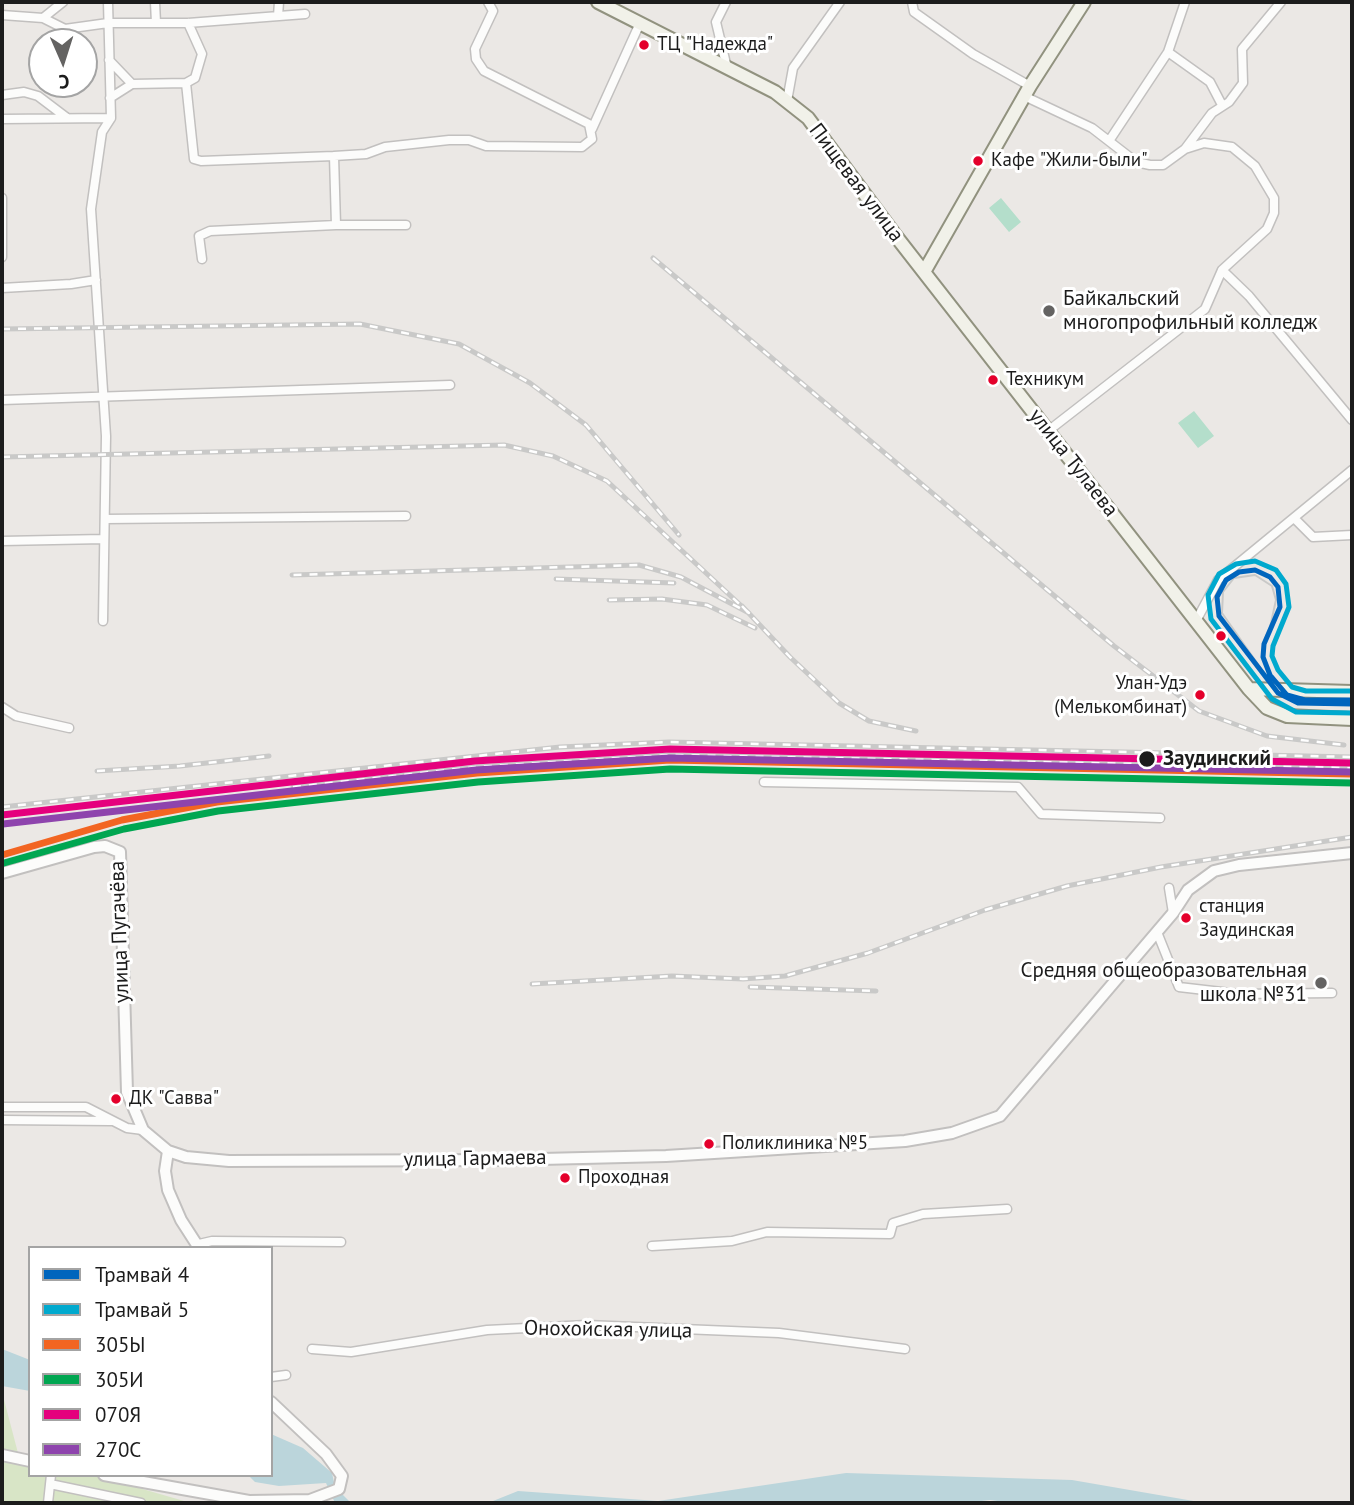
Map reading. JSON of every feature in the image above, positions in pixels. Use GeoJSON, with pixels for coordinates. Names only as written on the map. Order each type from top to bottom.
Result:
{"type":"FeatureCollection","features":[{"type":"Feature","properties":{"kind":"main road","name":"Пищевая улица"},"geometry":{"type":"LineString","coordinates":[[598,2],[787,101],[808,118],[924,272]]}},
{"type":"Feature","properties":{"kind":"main road"},"geometry":{"type":"LineString","coordinates":[[924,272],[1079,3]]}},
{"type":"Feature","properties":{"kind":"main road","name":"улица Тулаева"},"geometry":{"type":"LineString","coordinates":[[924,272],[1249,690],[1266,708],[1287,716],[1352,719]]}},
{"type":"Feature","properties":{"kind":"main road"},"geometry":{"type":"LineString","coordinates":[[1249,690],[1352,692]]}},
{"type":"Feature","properties":{"kind":"street"},"geometry":{"type":"LineString","coordinates":[[43,18],[63,2]]}},
{"type":"Feature","properties":{"kind":"street"},"geometry":{"type":"LineString","coordinates":[[103,621],[103,399],[92,209],[95,167],[102,132],[111,118],[108,2]]}},
{"type":"Feature","properties":{"kind":"street"},"geometry":{"type":"LineString","coordinates":[[156,2],[156,23]]}},
{"type":"Feature","properties":{"kind":"street"},"geometry":{"type":"LineString","coordinates":[[278,16],[279,2]]}},
{"type":"Feature","properties":{"kind":"street"},"geometry":{"type":"LineString","coordinates":[[488,2],[493,11],[475,49],[475,59],[484,71],[549,102],[589,124],[592,129]]}},
{"type":"Feature","properties":{"kind":"street"},"geometry":{"type":"LineString","coordinates":[[726,2],[716,22],[727,68]]}},
{"type":"Feature","properties":{"kind":"street"},"geometry":{"type":"LineString","coordinates":[[787,101],[793,68],[840,2]]}},
{"type":"Feature","properties":{"kind":"street"},"geometry":{"type":"LineString","coordinates":[[912,2],[914,12],[1027,91],[1092,128],[1136,162],[1150,165],[1163,164],[1185,149],[1222,105],[1229,102],[1243,83],[1242,48],[1281,2]]}},
{"type":"Feature","properties":{"kind":"street"},"geometry":{"type":"LineString","coordinates":[[1109,141],[1168,52],[1185,2]]}},
{"type":"Feature","properties":{"kind":"street"},"geometry":{"type":"LineString","coordinates":[[2,15],[43,18],[65,29],[108,23],[188,23],[305,14]]}},
{"type":"Feature","properties":{"kind":"street"},"geometry":{"type":"LineString","coordinates":[[110,98],[132,84],[186,83],[195,78],[202,54],[188,23]]}},
{"type":"Feature","properties":{"kind":"street"},"geometry":{"type":"LineString","coordinates":[[186,83],[194,159],[201,161],[366,155],[385,147],[469,140],[486,146],[582,147],[592,139],[592,129],[639,23]]}},
{"type":"Feature","properties":{"kind":"street"},"geometry":{"type":"LineString","coordinates":[[1168,52],[1210,82],[1222,105]]}},
{"type":"Feature","properties":{"kind":"street"},"geometry":{"type":"LineString","coordinates":[[109,60],[132,84]]}},
{"type":"Feature","properties":{"kind":"street"},"geometry":{"type":"LineString","coordinates":[[2,95],[24,92],[38,96],[67,118]]}},
{"type":"Feature","properties":{"kind":"street"},"geometry":{"type":"LineString","coordinates":[[3,121],[111,118]]}},
{"type":"Feature","properties":{"kind":"street"},"geometry":{"type":"LineString","coordinates":[[1048,431],[1205,309],[1222,270],[1267,229],[1274,213],[1274,198],[1255,166],[1231,147],[1204,143],[1185,149]]}},
{"type":"Feature","properties":{"kind":"street"},"geometry":{"type":"LineString","coordinates":[[334,156],[336,225]]}},
{"type":"Feature","properties":{"kind":"street"},"geometry":{"type":"LineString","coordinates":[[2,198],[2,257]]}},
{"type":"Feature","properties":{"kind":"street"},"geometry":{"type":"LineString","coordinates":[[202,259],[199,236],[209,231],[336,225],[406,225]]}},
{"type":"Feature","properties":{"kind":"street"},"geometry":{"type":"LineString","coordinates":[[1222,270],[1249,296],[1352,420]]}},
{"type":"Feature","properties":{"kind":"street"},"geometry":{"type":"LineString","coordinates":[[2,288],[96,280]]}},
{"type":"Feature","properties":{"kind":"street"},"geometry":{"type":"LineString","coordinates":[[2,400],[103,399],[450,385]]}},
{"type":"Feature","properties":{"kind":"street"},"geometry":{"type":"LineString","coordinates":[[1196,621],[1217,580],[1352,470]]}},
{"type":"Feature","properties":{"kind":"street"},"geometry":{"type":"LineString","coordinates":[[104,519],[406,516]]}},
{"type":"Feature","properties":{"kind":"street"},"geometry":{"type":"LineString","coordinates":[[1294,518],[1313,537],[1352,535]]}},
{"type":"Feature","properties":{"kind":"street"},"geometry":{"type":"LineString","coordinates":[[2,541],[104,539]]}},
{"type":"Feature","properties":{"kind":"street"},"geometry":{"type":"LineString","coordinates":[[2,706],[16,716],[69,728]]}},
{"type":"Feature","properties":{"kind":"street"},"geometry":{"type":"LineString","coordinates":[[764,782],[1018,786],[1041,814],[1160,818]]}},
{"type":"Feature","properties":{"kind":"street","name":"улица Пугачёва"},"geometry":{"type":"LineString","coordinates":[[2,873],[94,847],[105,846],[120,852],[124,1073],[131,1107],[143,1130]]}},
{"type":"Feature","properties":{"kind":"street"},"geometry":{"type":"LineString","coordinates":[[1332,993],[1239,994],[1179,987],[1157,932],[1188,890],[1214,871],[1239,865],[1352,853]]}},
{"type":"Feature","properties":{"kind":"street"},"geometry":{"type":"LineString","coordinates":[[1168,888],[1173,913]]}},
{"type":"Feature","properties":{"kind":"street","name":"улица Гармаева"},"geometry":{"type":"LineString","coordinates":[[2,1107],[86,1107],[127,1128],[143,1130],[168,1151],[186,1157],[229,1161],[666,1156],[905,1141],[952,1133],[1000,1116],[1157,932]]}},
{"type":"Feature","properties":{"kind":"street"},"geometry":{"type":"LineString","coordinates":[[2,1121],[113,1121]]}},
{"type":"Feature","properties":{"kind":"street"},"geometry":{"type":"LineString","coordinates":[[168,1151],[165,1171],[168,1190],[181,1220],[199,1246],[212,1241],[341,1242]]}},
{"type":"Feature","properties":{"kind":"street"},"geometry":{"type":"LineString","coordinates":[[652,1246],[732,1241],[767,1232],[890,1234],[893,1223],[923,1214],[1007,1209]]}},
{"type":"Feature","properties":{"kind":"street","name":"Онохойская улица"},"geometry":{"type":"LineString","coordinates":[[312,1349],[351,1352],[487,1329],[587,1325],[779,1334],[905,1349]]}},
{"type":"Feature","properties":{"kind":"street"},"geometry":{"type":"LineString","coordinates":[[273,1377],[286,1374]]}},
{"type":"Feature","properties":{"kind":"street"},"geometry":{"type":"LineString","coordinates":[[115,1477],[249,1501],[285,1502],[325,1497],[339,1489],[342,1476],[326,1454],[273,1404]]}},
{"type":"Feature","properties":{"kind":"street"},"geometry":{"type":"LineString","coordinates":[[2,1455],[28,1461]]}},
{"type":"Feature","properties":{"kind":"street"},"geometry":{"type":"LineString","coordinates":[[48,1503],[50,1480],[87,1489],[117,1501],[141,1503]]}},
{"type":"Feature","properties":{"kind":"green space"},"geometry":{"type":"Polygon","coordinates":[[[1001,198],[1021,222],[1009,232],[989,208],[1001,198]]]}},
{"type":"Feature","properties":{"kind":"green space"},"geometry":{"type":"Polygon","coordinates":[[[1194,411],[1214,436],[1198,448],[1178,423],[1194,411]]]}},
{"type":"Feature","properties":{"kind":"green space"},"geometry":{"type":"Polygon","coordinates":[[[2,1392],[18,1453],[28,1456],[28,1477],[101,1477],[191,1503],[2,1503],[2,1392]]]}},
{"type":"Feature","properties":{"kind":"water"},"geometry":{"type":"Polygon","coordinates":[[[2,1349],[28,1359],[28,1391],[2,1386],[2,1349]]]}},
{"type":"Feature","properties":{"kind":"water"},"geometry":{"type":"Polygon","coordinates":[[[273,1435],[303,1448],[332,1473],[335,1487],[351,1503],[335,1503],[326,1483],[279,1486],[255,1482],[250,1477],[273,1477],[273,1435]]]}},
{"type":"Feature","properties":{"kind":"water"},"geometry":{"type":"Polygon","coordinates":[[[846,1473],[1072,1480],[1205,1503],[1012,1503],[990,1500],[965,1503],[488,1503],[518,1491],[658,1501],[846,1473]]]}},
{"type":"Feature","properties":{"kind":"tram line","name":"5"},"geometry":{"type":"LineString","coordinates":[[1352,691],[1306,691],[1292,687],[1278,670],[1272,656],[1273,646],[1289,607],[1286,584],[1276,570],[1255,561],[1236,564],[1219,574],[1208,595],[1211,619],[1272,699],[1296,712],[1352,713]]}},
{"type":"Feature","properties":{"kind":"tram line","name":"4"},"geometry":{"type":"LineString","coordinates":[[1352,700],[1305,700],[1287,695],[1270,675],[1263,657],[1264,644],[1280,607],[1278,587],[1270,577],[1255,570],[1239,572],[1226,580],[1217,597],[1219,616],[1278,693],[1298,703],[1352,704]]}},
{"type":"Feature","properties":{"kind":"tram line"},"geometry":{"type":"LineString","coordinates":[[1267,677],[1222,613],[1223,592],[1234,578],[1255,575],[1272,586],[1276,600],[1269,632]]}},
{"type":"Feature","properties":{"kind":"railway"},"geometry":{"type":"LineString","coordinates":[[653,258],[1114,646],[1199,711],[1267,736],[1344,745]]}},
{"type":"Feature","properties":{"kind":"railway"},"geometry":{"type":"LineString","coordinates":[[2,329],[360,324],[459,344],[530,383],[586,425],[679,535]]}},
{"type":"Feature","properties":{"kind":"railway"},"geometry":{"type":"LineString","coordinates":[[2,457],[504,445],[553,456],[607,481],[749,613],[681,577],[639,565],[292,575]]}},
{"type":"Feature","properties":{"kind":"railway"},"geometry":{"type":"LineString","coordinates":[[556,579],[674,583]]}},
{"type":"Feature","properties":{"kind":"railway"},"geometry":{"type":"LineString","coordinates":[[609,600],[662,599],[707,605],[755,628]]}},
{"type":"Feature","properties":{"kind":"railway"},"geometry":{"type":"LineString","coordinates":[[742,606],[790,657],[839,703],[869,721],[916,731]]}},
{"type":"Feature","properties":{"kind":"railway"},"geometry":{"type":"LineString","coordinates":[[2,807],[560,747],[669,742],[1352,757]]}},
{"type":"Feature","properties":{"kind":"railway"},"geometry":{"type":"LineString","coordinates":[[293,787],[476,767],[670,755],[1352,768]]}},
{"type":"Feature","properties":{"kind":"railway"},"geometry":{"type":"LineString","coordinates":[[97,771],[180,766],[269,756]]}},
{"type":"Feature","properties":{"kind":"railway"},"geometry":{"type":"LineString","coordinates":[[532,984],[672,976],[743,979],[785,976],[868,953],[985,910],[1067,886],[1161,867],[1352,837]]}},
{"type":"Feature","properties":{"kind":"railway"},"geometry":{"type":"LineString","coordinates":[[750,987],[876,991]]}},
{"type":"Feature","properties":{"kind":"transit line","name":"070Я"},"geometry":{"type":"LineString","coordinates":[[2,815],[475,761],[670,749],[1352,763]]}},
{"type":"Feature","properties":{"kind":"transit line","name":"270С"},"geometry":{"type":"LineString","coordinates":[[3,824],[476,770],[670,758],[1352,772]]}},
{"type":"Feature","properties":{"kind":"transit line","name":"305Ы"},"geometry":{"type":"LineString","coordinates":[[2,855],[122,820],[217,802],[477,773],[670,760],[1352,774]]}},
{"type":"Feature","properties":{"kind":"transit line","name":"305И"},"geometry":{"type":"LineString","coordinates":[[4,863],[124,829],[218,811],[478,782],[670,769],[1352,783]]}},
{"type":"Feature","properties":{"kind":"place","name":"ТЦ \"Надежда\""},"geometry":{"type":"Point","coordinates":[644,45]}},
{"type":"Feature","properties":{"kind":"place","name":"Кафе \"Жили-были\""},"geometry":{"type":"Point","coordinates":[978,161]}},
{"type":"Feature","properties":{"kind":"place","name":"Байкальский многопрофильный колледж"},"geometry":{"type":"Point","coordinates":[1049,311]}},
{"type":"Feature","properties":{"kind":"place","name":"Техникум"},"geometry":{"type":"Point","coordinates":[993,380]}},
{"type":"Feature","properties":{"kind":"place","name":"Улан-Удэ (Мелькомбинат)"},"geometry":{"type":"Point","coordinates":[1200,695]}},
{"type":"Feature","properties":{"kind":"place","name":"Заудинский"},"geometry":{"type":"Point","coordinates":[1147,759]}},
{"type":"Feature","properties":{"kind":"place","name":"станция Заудинская"},"geometry":{"type":"Point","coordinates":[1186,918]}},
{"type":"Feature","properties":{"kind":"place","name":"Средняя общеобразовательная школа №31"},"geometry":{"type":"Point","coordinates":[1321,983]}},
{"type":"Feature","properties":{"kind":"place","name":"ДК \"Савва\""},"geometry":{"type":"Point","coordinates":[116,1099]}},
{"type":"Feature","properties":{"kind":"place","name":"Поликлиника №5"},"geometry":{"type":"Point","coordinates":[709,1144]}},
{"type":"Feature","properties":{"kind":"place","name":"Проходная"},"geometry":{"type":"Point","coordinates":[565,1178]}}]}
